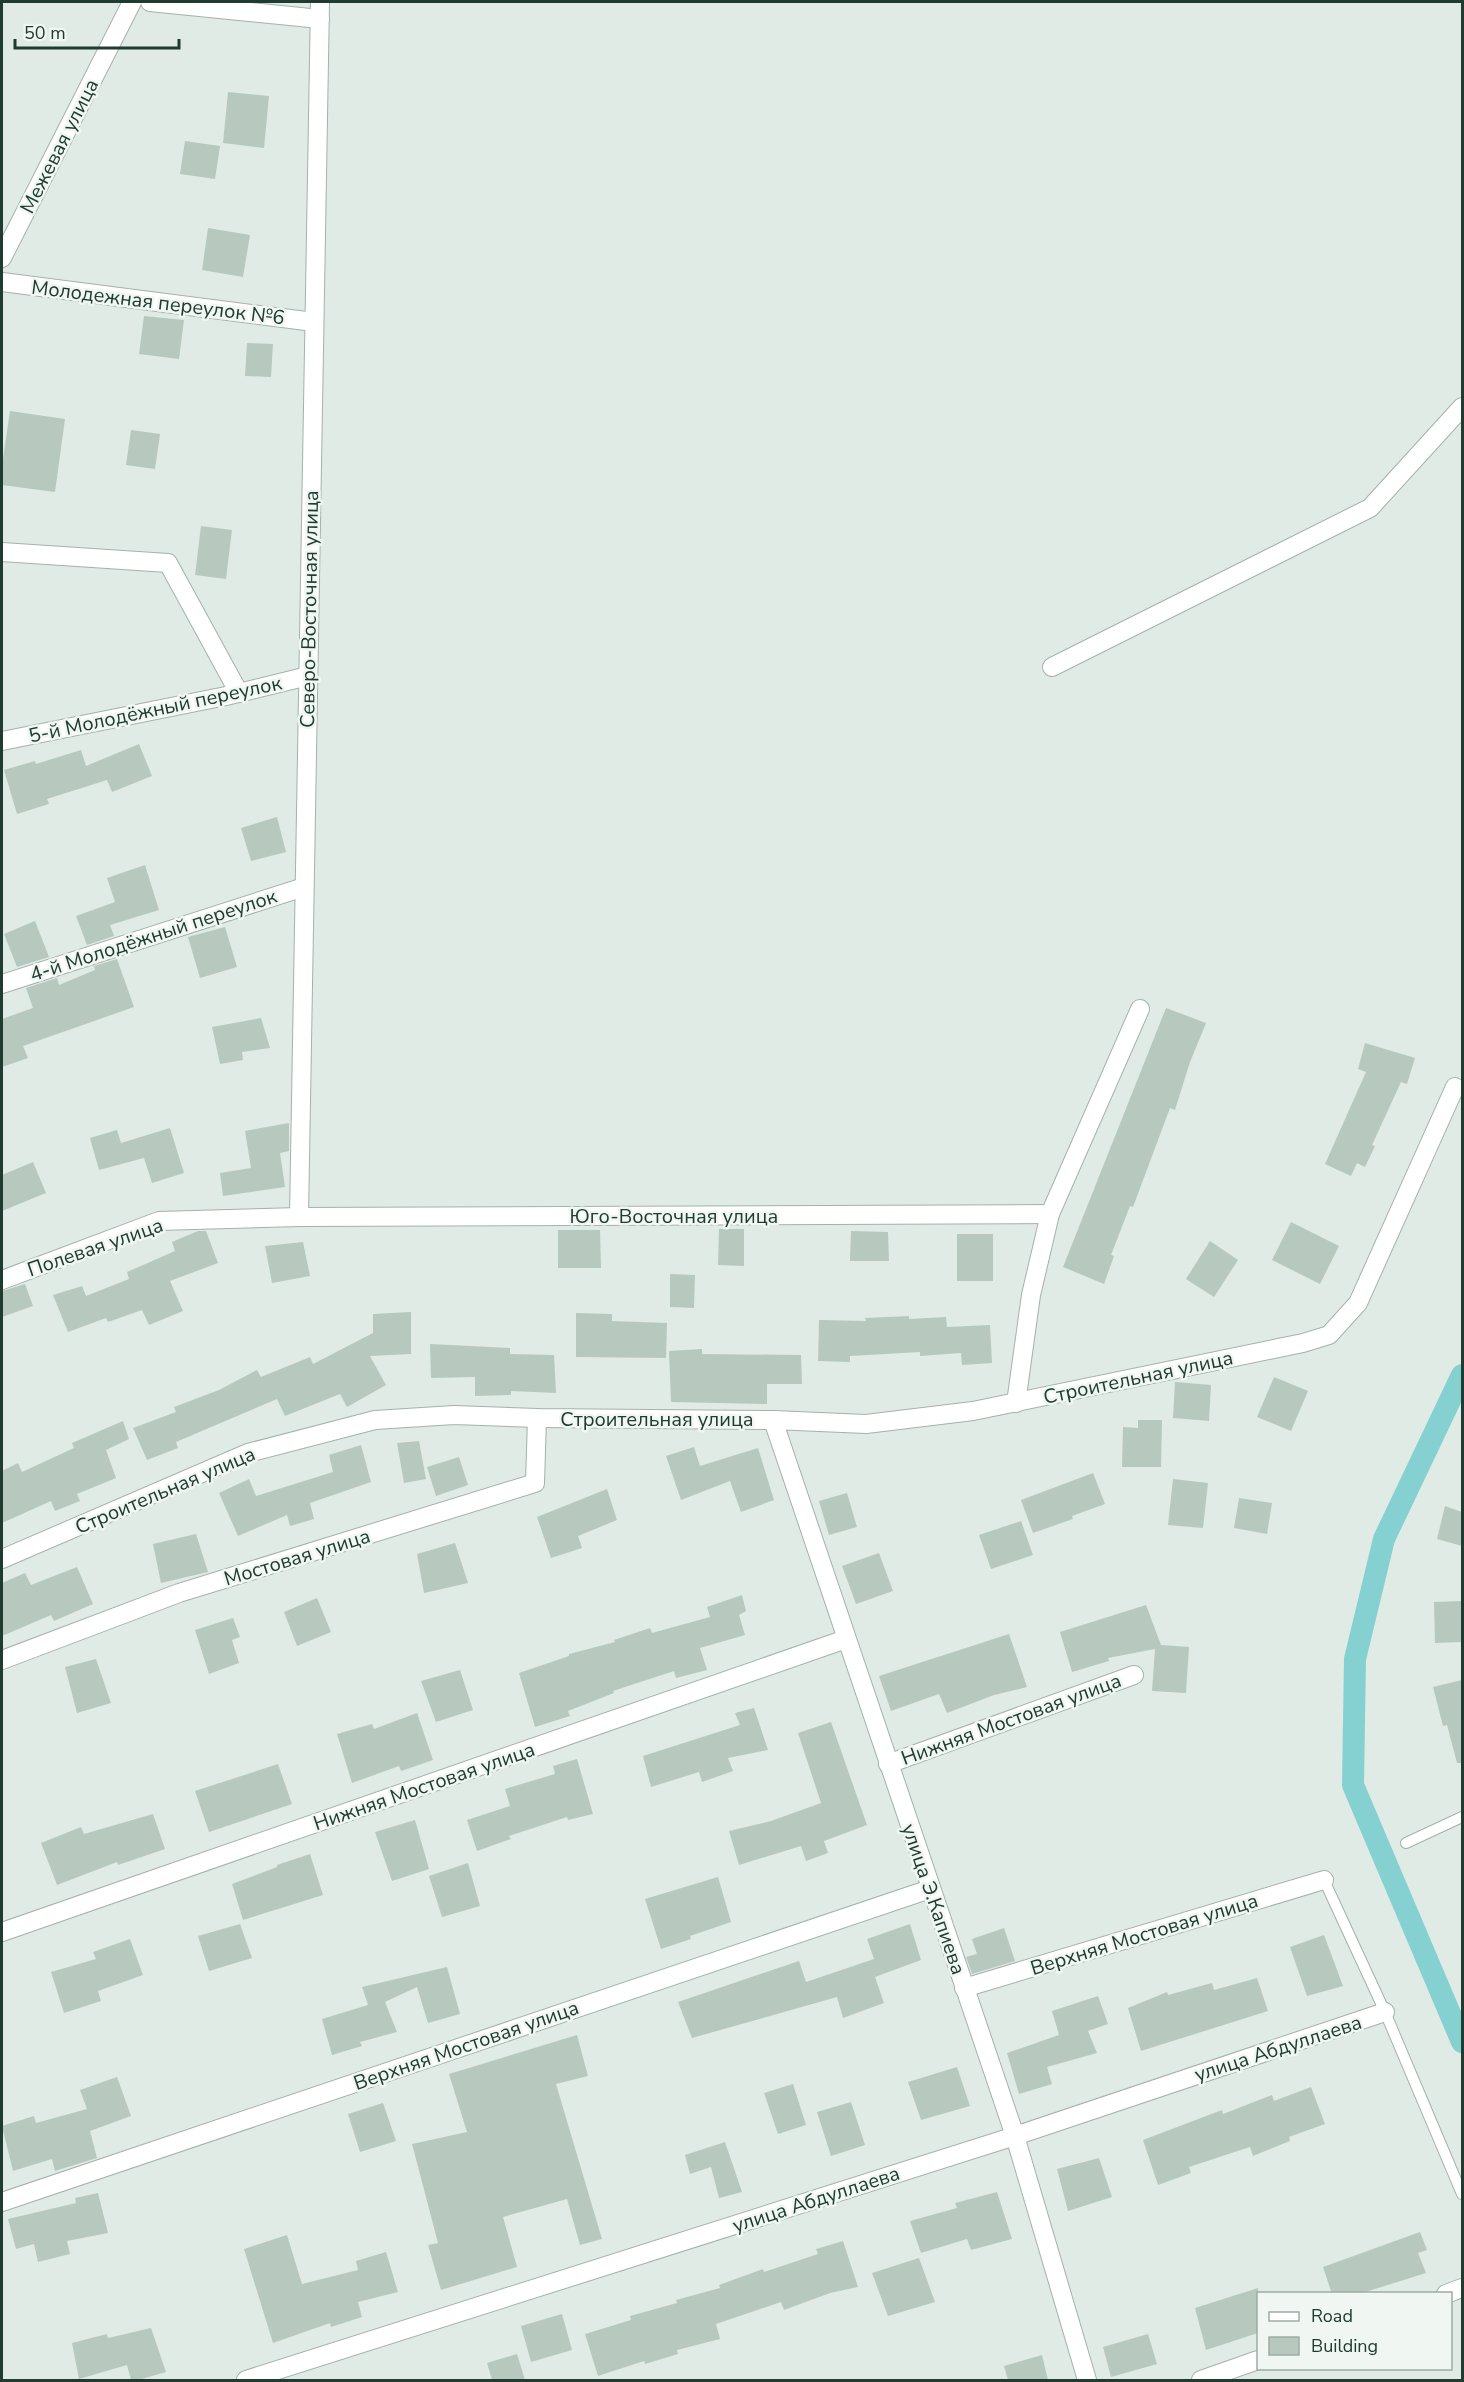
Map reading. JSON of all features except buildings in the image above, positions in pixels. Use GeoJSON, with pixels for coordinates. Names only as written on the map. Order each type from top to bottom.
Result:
{"type":"FeatureCollection","features":[{"type":"Feature","properties":{"kind":"street","name":"Межевая улица"},"geometry":{"type":"LineString","coordinates":[[2,258],[132,2]]}},
{"type":"Feature","properties":{"kind":"street"},"geometry":{"type":"LineString","coordinates":[[150,2],[320,10]]}},
{"type":"Feature","properties":{"kind":"street","name":"Северо-Восточная улица"},"geometry":{"type":"LineString","coordinates":[[298,1217],[320,10]]}},
{"type":"Feature","properties":{"kind":"street","name":"Молодежная переулок №6"},"geometry":{"type":"LineString","coordinates":[[2,282],[314,322]]}},
{"type":"Feature","properties":{"kind":"street"},"geometry":{"type":"LineString","coordinates":[[1052,667],[1370,508],[1462,407]]}},
{"type":"Feature","properties":{"kind":"street"},"geometry":{"type":"LineString","coordinates":[[2,552],[168,563],[238,693]]}},
{"type":"Feature","properties":{"kind":"street","name":"5-й Молодёжный переулок"},"geometry":{"type":"LineString","coordinates":[[2,741],[238,693],[308,676]]}},
{"type":"Feature","properties":{"kind":"street","name":"4-й Молодёжный переулок"},"geometry":{"type":"LineString","coordinates":[[2,984],[304,887]]}},
{"type":"Feature","properties":{"kind":"street"},"geometry":{"type":"LineString","coordinates":[[1016,1403],[1031,1296],[1050,1214],[1140,1009]]}},
{"type":"Feature","properties":{"kind":"street","name":"Строительная улица"},"geometry":{"type":"LineString","coordinates":[[2,1559],[248,1453],[375,1420],[454,1415],[773,1420],[866,1424],[973,1411],[1016,1403],[1303,1343],[1329,1335],[1358,1303],[1455,1087]]}},
{"type":"Feature","properties":{"kind":"street","name":"Юго-Восточная улица"},"geometry":{"type":"LineString","coordinates":[[298,1217],[1050,1214]]}},
{"type":"Feature","properties":{"kind":"street","name":"Полевая улица"},"geometry":{"type":"LineString","coordinates":[[2,1280],[159,1221],[298,1217]]}},
{"type":"Feature","properties":{"kind":"street","name":"Мостовая улица"},"geometry":{"type":"LineString","coordinates":[[2,1660],[179,1593],[535,1483],[537,1418]]}},
{"type":"Feature","properties":{"kind":"street","name":"улица Э.Капиева"},"geometry":{"type":"LineString","coordinates":[[773,1420],[1014,2136],[1087,2380]]}},
{"type":"Feature","properties":{"kind":"street","name":"Нижняя Мостовая улица"},"geometry":{"type":"LineString","coordinates":[[2,1932],[846,1639]]}},
{"type":"Feature","properties":{"kind":"street","name":"Нижняя Мостовая улица"},"geometry":{"type":"LineString","coordinates":[[888,1764],[1134,1675]]}},
{"type":"Feature","properties":{"kind":"street","name":"Верхняя Мостовая улица"},"geometry":{"type":"LineString","coordinates":[[964,1988],[1324,1880]]}},
{"type":"Feature","properties":{"kind":"street","name":"Верхняя Мостовая улица"},"geometry":{"type":"LineString","coordinates":[[2,2202],[930,1889]]}},
{"type":"Feature","properties":{"kind":"street","name":"улица Абдуллаева"},"geometry":{"type":"LineString","coordinates":[[246,2380],[1014,2136],[1385,2012]]}},
{"type":"Feature","properties":{"kind":"street"},"geometry":{"type":"LineString","coordinates":[[1201,2380],[1257,2360]]}},
{"type":"Feature","properties":{"kind":"lane"},"geometry":{"type":"LineString","coordinates":[[1406,1843],[1462,1817]]}},
{"type":"Feature","properties":{"kind":"lane"},"geometry":{"type":"LineString","coordinates":[[1324,1880],[1385,2012],[1462,2194]]}},
{"type":"Feature","properties":{"kind":"waterway"},"geometry":{"type":"LineString","coordinates":[[1462,1375],[1384,1539],[1355,1659],[1353,1785],[1462,2042]]}}]}
